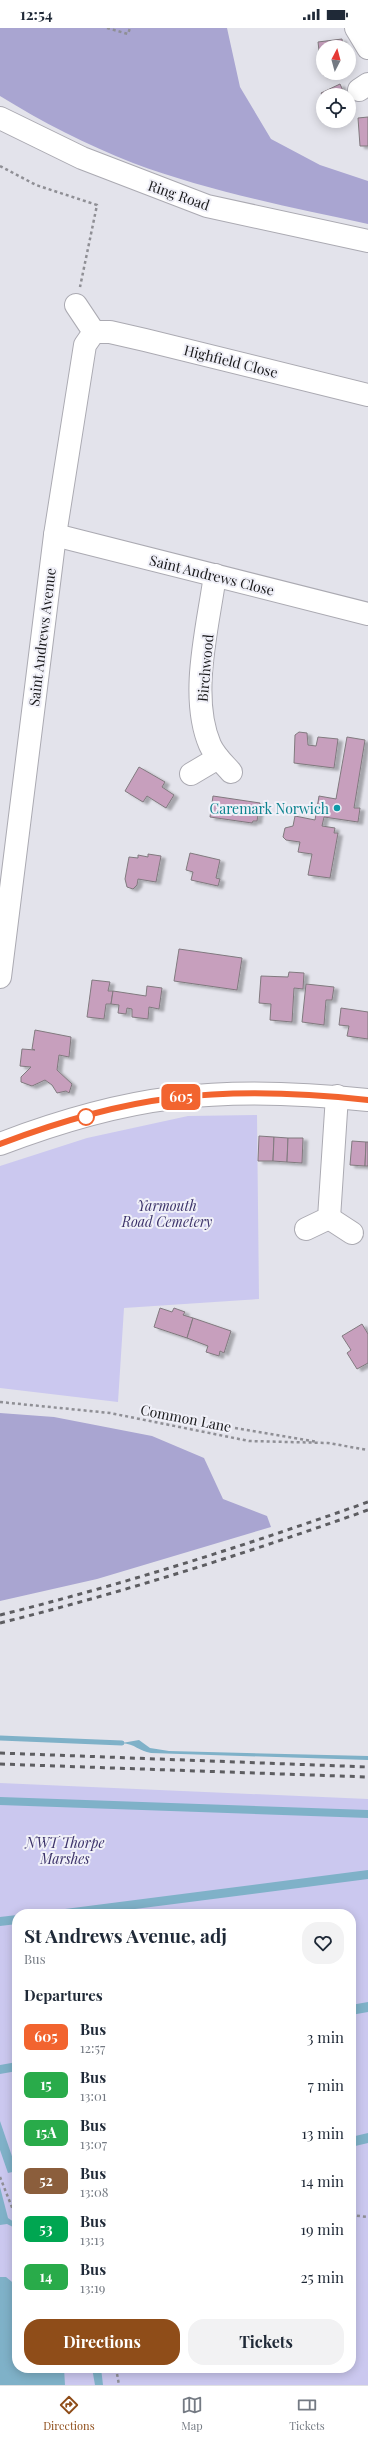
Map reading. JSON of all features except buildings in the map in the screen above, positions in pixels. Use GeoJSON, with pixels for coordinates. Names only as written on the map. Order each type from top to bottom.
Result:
{"type":"FeatureCollection","features":[{"type":"Feature","properties":{"kind":"main road"},"geometry":{"type":"LineString","coordinates":[[356,28],[368,48]]}},
{"type":"Feature","properties":{"kind":"main road","name":"Ring Road"},"geometry":{"type":"LineString","coordinates":[[0,118],[82,158],[207,206],[368,241]]}},
{"type":"Feature","properties":{"kind":"main road"},"geometry":{"type":"LineString","coordinates":[[76,305],[94,332]]}},
{"type":"Feature","properties":{"kind":"main road","name":"Highfield Close"},"geometry":{"type":"LineString","coordinates":[[94,332],[110,332],[145,340],[368,395]]}},
{"type":"Feature","properties":{"kind":"main road","name":"Saint Andrews Avenue"},"geometry":{"type":"LineString","coordinates":[[0,977],[55,535],[85,345],[94,332]]}},
{"type":"Feature","properties":{"kind":"main road","name":"Saint Andrews Close"},"geometry":{"type":"LineString","coordinates":[[55,535],[368,614]]}},
{"type":"Feature","properties":{"kind":"main road","name":"Birchwood"},"geometry":{"type":"LineString","coordinates":[[191,774],[224,765],[204,726],[200,700],[215,575]]}},
{"type":"Feature","properties":{"kind":"main road"},"geometry":{"type":"LineString","coordinates":[[0,1144],[68,1121],[173,1098],[267,1093],[337,1096],[368,1100]]}},
{"type":"Feature","properties":{"kind":"main road"},"geometry":{"type":"LineString","coordinates":[[329,1218],[337,1096]]}},
{"type":"Feature","properties":{"kind":"main road"},"geometry":{"type":"LineString","coordinates":[[306,1229],[329,1218]]}},
{"type":"Feature","properties":{"kind":"main road"},"geometry":{"type":"LineString","coordinates":[[329,1218],[352,1233]]}},
{"type":"Feature","properties":{"kind":"path"},"geometry":{"type":"LineString","coordinates":[[107,28],[128,34],[130,28]]}},
{"type":"Feature","properties":{"kind":"path"},"geometry":{"type":"LineString","coordinates":[[0,166],[36,184],[97,206],[76,305]]}},
{"type":"Feature","properties":{"kind":"path","name":"Common Lane"},"geometry":{"type":"LineString","coordinates":[[0,1402],[110,1413],[249,1441],[328,1443],[368,1450]]}},
{"type":"Feature","properties":{"kind":"path"},"geometry":{"type":"LineString","coordinates":[[235,1428],[328,1443]]}},
{"type":"Feature","properties":{"kind":"path"},"geometry":{"type":"LineString","coordinates":[[0,2177],[12,2207]]}},
{"type":"Feature","properties":{"kind":"path"},"geometry":{"type":"LineString","coordinates":[[356,2216],[368,2217]]}},
{"type":"Feature","properties":{"kind":"path"},"geometry":{"type":"LineString","coordinates":[[117,2373],[119,2385]]}},
{"type":"Feature","properties":{"kind":"green space","name":"Yarmouth Road Cemetery"},"geometry":{"type":"Polygon","coordinates":[[[257,1115],[259,1299],[124,1308],[118,1402],[0,1388],[0,1166],[87,1138],[188,1116],[257,1115]]]}},
{"type":"Feature","properties":{"kind":"green space","name":"NWT Thorpe Marshes"},"geometry":{"type":"Polygon","coordinates":[[[0,1783],[368,1799],[368,2385],[0,2385],[0,1783]]]}},
{"type":"Feature","properties":{"kind":"shaded area"},"geometry":{"type":"Polygon","coordinates":[[[0,28],[227,28],[240,87],[271,139],[320,165],[368,181],[368,224],[249,198],[161,173],[116,156],[48,124],[0,96],[0,28]]]}},
{"type":"Feature","properties":{"kind":"shaded area"},"geometry":{"type":"Polygon","coordinates":[[[0,1413],[54,1417],[152,1436],[204,1458],[223,1499],[267,1516],[271,1527],[97,1579],[0,1601],[0,1413]]]}},
{"type":"Feature","properties":{"kind":"shaded area"},"geometry":{"type":"Polygon","coordinates":[[[139,1740],[150,1748],[169,1751],[368,1756],[368,1760],[151,1753],[122,1743],[139,1740]]]}},
{"type":"Feature","properties":{"kind":"shaded area"},"geometry":{"type":"Polygon","coordinates":[[[0,1797],[368,1810],[368,1818],[0,1805],[0,1797]]]}},
{"type":"Feature","properties":{"kind":"shaded area"},"geometry":{"type":"Polygon","coordinates":[[[368,1870],[368,1879],[135,1909],[65,1909],[368,1870]]]}},
{"type":"Feature","properties":{"kind":"shaded area"},"geometry":{"type":"Polygon","coordinates":[[[12,1916],[12,1925],[0,1926],[0,1917],[12,1916]]]}},
{"type":"Feature","properties":{"kind":"shaded area"},"geometry":{"type":"Polygon","coordinates":[[[368,2002],[368,2012],[356,2014],[356,2004],[368,2002]]]}},
{"type":"Feature","properties":{"kind":"shaded area"},"geometry":{"type":"Polygon","coordinates":[[[12,2063],[12,2072],[0,2074],[0,2065],[12,2063]]]}},
{"type":"Feature","properties":{"kind":"shaded area"},"geometry":{"type":"Polygon","coordinates":[[[0,2121],[12,2156],[12,2172],[8,2173],[0,2150],[0,2121]]]}},
{"type":"Feature","properties":{"kind":"shaded area"},"geometry":{"type":"Polygon","coordinates":[[[368,2133],[368,2143],[356,2146],[356,2136],[368,2133]]]}},
{"type":"Feature","properties":{"kind":"shaded area"},"geometry":{"type":"Polygon","coordinates":[[[0,2187],[8,2218],[12,2221],[12,2226],[7,2224],[0,2225],[0,2187]]]}},
{"type":"Feature","properties":{"kind":"shaded area"},"geometry":{"type":"Polygon","coordinates":[[[0,2277],[6,2277],[12,2282],[12,2373],[64,2373],[65,2385],[0,2385],[0,2277]]]}},
{"type":"Feature","properties":{"kind":"shaded area"},"geometry":{"type":"Polygon","coordinates":[[[93,2373],[102,2373],[103,2385],[95,2385],[93,2373]]]}},
{"type":"Feature","properties":{"kind":"waterway"},"geometry":{"type":"LineString","coordinates":[[0,1738],[122,1743]]}},
{"type":"Feature","properties":{"kind":"railway"},"geometry":{"type":"LineString","coordinates":[[0,1615],[186,1563],[368,1502]]}},
{"type":"Feature","properties":{"kind":"railway"},"geometry":{"type":"LineString","coordinates":[[0,1623],[186,1571],[368,1510]]}},
{"type":"Feature","properties":{"kind":"railway"},"geometry":{"type":"LineString","coordinates":[[0,1753],[368,1767]]}},
{"type":"Feature","properties":{"kind":"railway"},"geometry":{"type":"LineString","coordinates":[[0,1764],[368,1777]]}},
{"type":"Feature","properties":{"kind":"bus line","name":"605"},"geometry":{"type":"LineString","coordinates":[[0,1144],[68,1121],[125,1107],[173,1098],[213,1095],[297,1093],[368,1100]]}},
{"type":"Feature","properties":{"kind":"place","name":"Caremark Norwich"},"geometry":{"type":"Point","coordinates":[337,808]}}]}
